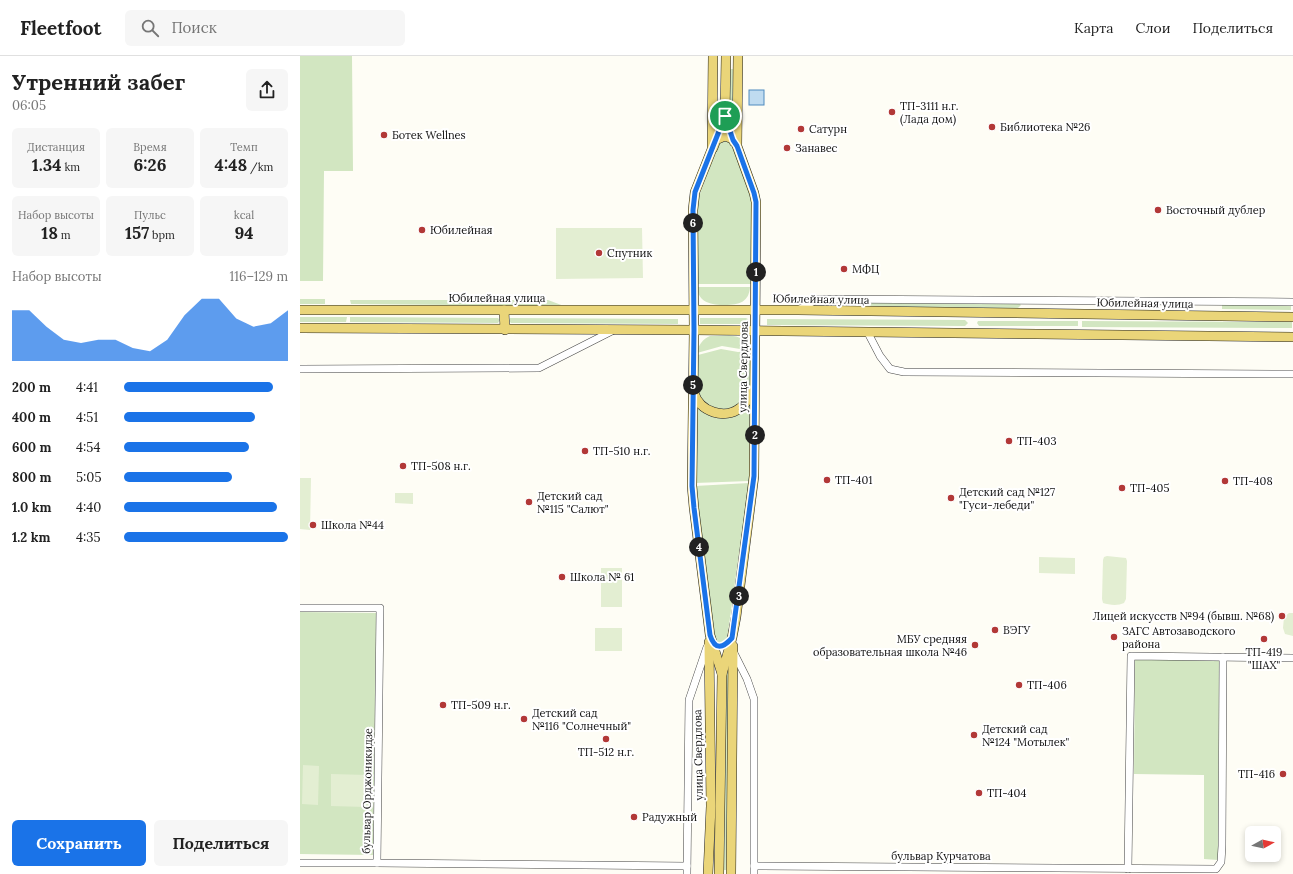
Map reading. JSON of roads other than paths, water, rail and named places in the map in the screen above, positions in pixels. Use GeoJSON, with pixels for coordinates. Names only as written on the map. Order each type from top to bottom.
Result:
{"type":"FeatureCollection","features":[{"type":"Feature","properties":{"kind":"main road","name":"улица Свердлова"},"geometry":{"type":"LineString","coordinates":[[713,56],[714,144]]}},
{"type":"Feature","properties":{"kind":"main road","name":"улица Свердлова"},"geometry":{"type":"LineString","coordinates":[[708,874],[711,806],[710,639],[692,486],[694,201],[695,192],[725,116],[726,56]]}},
{"type":"Feature","properties":{"kind":"main road","name":"улица Свердлова"},"geometry":{"type":"LineString","coordinates":[[735,143],[738,56]]}},
{"type":"Feature","properties":{"kind":"main road","name":"улица Свердлова"},"geometry":{"type":"LineString","coordinates":[[719,874],[722,674],[732,638],[754,476],[756,332],[756,202],[725,116]]}},
{"type":"Feature","properties":{"kind":"main road"},"geometry":{"type":"LineString","coordinates":[[714,144],[725,136],[735,143]]}},
{"type":"Feature","properties":{"kind":"main road","name":"Юбилейная улица"},"geometry":{"type":"LineString","coordinates":[[300,310],[798,310],[1293,317]]}},
{"type":"Feature","properties":{"kind":"main road"},"geometry":{"type":"LineString","coordinates":[[504,310],[505,330]]}},
{"type":"Feature","properties":{"kind":"main road"},"geometry":{"type":"LineString","coordinates":[[300,328],[1293,336]]}},
{"type":"Feature","properties":{"kind":"main road"},"geometry":{"type":"LineString","coordinates":[[693,388],[697,400],[702,406],[716,413],[725,414],[732,413],[746,403],[755,384]]}},
{"type":"Feature","properties":{"kind":"main road","name":"улица Свердлова"},"geometry":{"type":"LineString","coordinates":[[731,874],[732,638]]}},
{"type":"Feature","properties":{"kind":"main road"},"geometry":{"type":"LineString","coordinates":[[710,639],[716,645],[721,646],[725,645],[732,638]]}},
{"type":"Feature","properties":{"kind":"main road","name":"улица Свердлова"},"geometry":{"type":"LineString","coordinates":[[710,639],[722,674]]}},
{"type":"Feature","properties":{"kind":"street"},"geometry":{"type":"LineString","coordinates":[[798,310],[818,299],[1293,302]]}},
{"type":"Feature","properties":{"kind":"street"},"geometry":{"type":"LineString","coordinates":[[300,369],[539,368],[614,330]]}},
{"type":"Feature","properties":{"kind":"street"},"geometry":{"type":"LineString","coordinates":[[868,333],[880,356],[890,369],[904,372],[1293,374]]}},
{"type":"Feature","properties":{"kind":"street","name":"бульвар Орджоникидзе"},"geometry":{"type":"LineString","coordinates":[[300,608],[380,608],[377,863],[687,866]]}},
{"type":"Feature","properties":{"kind":"street"},"geometry":{"type":"LineString","coordinates":[[687,874],[689,700],[710,639]]}},
{"type":"Feature","properties":{"kind":"street"},"geometry":{"type":"LineString","coordinates":[[733,650],[747,679],[754,699],[754,874]]}},
{"type":"Feature","properties":{"kind":"street"},"geometry":{"type":"LineString","coordinates":[[1128,869],[1130,656],[1293,658]]}},
{"type":"Feature","properties":{"kind":"street","name":"бульвар Курчатова"},"geometry":{"type":"LineString","coordinates":[[754,866],[1216,869],[1221,862],[1223,657]]}},
{"type":"Feature","properties":{"kind":"street"},"geometry":{"type":"LineString","coordinates":[[300,863],[377,863]]}},
{"type":"Feature","properties":{"kind":"water"},"geometry":{"type":"Polygon","coordinates":[[[749,90],[764,90],[764,105],[749,105],[749,90]]]}},
{"type":"Feature","properties":{"kind":"place","name":"ТП-3111 н.г. (Лада дом)"},"geometry":{"type":"Point","coordinates":[892,112]}},
{"type":"Feature","properties":{"kind":"place","name":"Библиотека №26"},"geometry":{"type":"Point","coordinates":[992,127]}},
{"type":"Feature","properties":{"kind":"place","name":"Сатурн"},"geometry":{"type":"Point","coordinates":[801,129]}},
{"type":"Feature","properties":{"kind":"place","name":"Ботек Wellnes"},"geometry":{"type":"Point","coordinates":[384,135]}},
{"type":"Feature","properties":{"kind":"place","name":"Занавес"},"geometry":{"type":"Point","coordinates":[787,148]}},
{"type":"Feature","properties":{"kind":"place","name":"Восточный дублер"},"geometry":{"type":"Point","coordinates":[1158,210]}},
{"type":"Feature","properties":{"kind":"place","name":"Юбилейная"},"geometry":{"type":"Point","coordinates":[422,230]}},
{"type":"Feature","properties":{"kind":"place","name":"Спутник"},"geometry":{"type":"Point","coordinates":[599,253]}},
{"type":"Feature","properties":{"kind":"place","name":"МФЦ"},"geometry":{"type":"Point","coordinates":[844,269]}},
{"type":"Feature","properties":{"kind":"place","name":"ТП-403"},"geometry":{"type":"Point","coordinates":[1009,441]}},
{"type":"Feature","properties":{"kind":"place","name":"ТП-510 н.г."},"geometry":{"type":"Point","coordinates":[585,451]}},
{"type":"Feature","properties":{"kind":"place","name":"ТП-508 н.г."},"geometry":{"type":"Point","coordinates":[403,466]}},
{"type":"Feature","properties":{"kind":"place","name":"ТП-401"},"geometry":{"type":"Point","coordinates":[827,480]}},
{"type":"Feature","properties":{"kind":"place","name":"ТП-408"},"geometry":{"type":"Point","coordinates":[1225,481]}},
{"type":"Feature","properties":{"kind":"place","name":"ТП-405"},"geometry":{"type":"Point","coordinates":[1122,488]}},
{"type":"Feature","properties":{"kind":"place","name":"Детский сад №127 \"Гуси-лебеди\""},"geometry":{"type":"Point","coordinates":[951,498]}},
{"type":"Feature","properties":{"kind":"place","name":"Детский сад №115 \"Салют\""},"geometry":{"type":"Point","coordinates":[529,502]}},
{"type":"Feature","properties":{"kind":"place","name":"Школа №44"},"geometry":{"type":"Point","coordinates":[313,525]}},
{"type":"Feature","properties":{"kind":"place","name":"Школа № 61"},"geometry":{"type":"Point","coordinates":[562,577]}},
{"type":"Feature","properties":{"kind":"place","name":"Лицей искусств №94 (бывш. №68)"},"geometry":{"type":"Point","coordinates":[1282,616]}},
{"type":"Feature","properties":{"kind":"place","name":"ВЭГУ"},"geometry":{"type":"Point","coordinates":[995,630]}},
{"type":"Feature","properties":{"kind":"place","name":"ЗАГС Автозаводского района"},"geometry":{"type":"Point","coordinates":[1114,637]}},
{"type":"Feature","properties":{"kind":"place","name":"ТП-419 \"ШАХ\""},"geometry":{"type":"Point","coordinates":[1264,639]}},
{"type":"Feature","properties":{"kind":"place","name":"МБУ средняя образовательная школа №46"},"geometry":{"type":"Point","coordinates":[975,645]}},
{"type":"Feature","properties":{"kind":"place","name":"ТП-406"},"geometry":{"type":"Point","coordinates":[1019,685]}},
{"type":"Feature","properties":{"kind":"place","name":"ТП-509 н.г."},"geometry":{"type":"Point","coordinates":[443,705]}},
{"type":"Feature","properties":{"kind":"place","name":"Детский сад №116 \"Солнечный\""},"geometry":{"type":"Point","coordinates":[524,719]}},
{"type":"Feature","properties":{"kind":"place","name":"Детский сад №124 \"Мотылек\""},"geometry":{"type":"Point","coordinates":[974,735]}},
{"type":"Feature","properties":{"kind":"place","name":"ТП-512 н.г."},"geometry":{"type":"Point","coordinates":[606,739]}},
{"type":"Feature","properties":{"kind":"place","name":"ТП-416"},"geometry":{"type":"Point","coordinates":[1283,774]}},
{"type":"Feature","properties":{"kind":"place","name":"ТП-404"},"geometry":{"type":"Point","coordinates":[979,793]}},
{"type":"Feature","properties":{"kind":"place","name":"Радужный"},"geometry":{"type":"Point","coordinates":[634,817]}}]}
